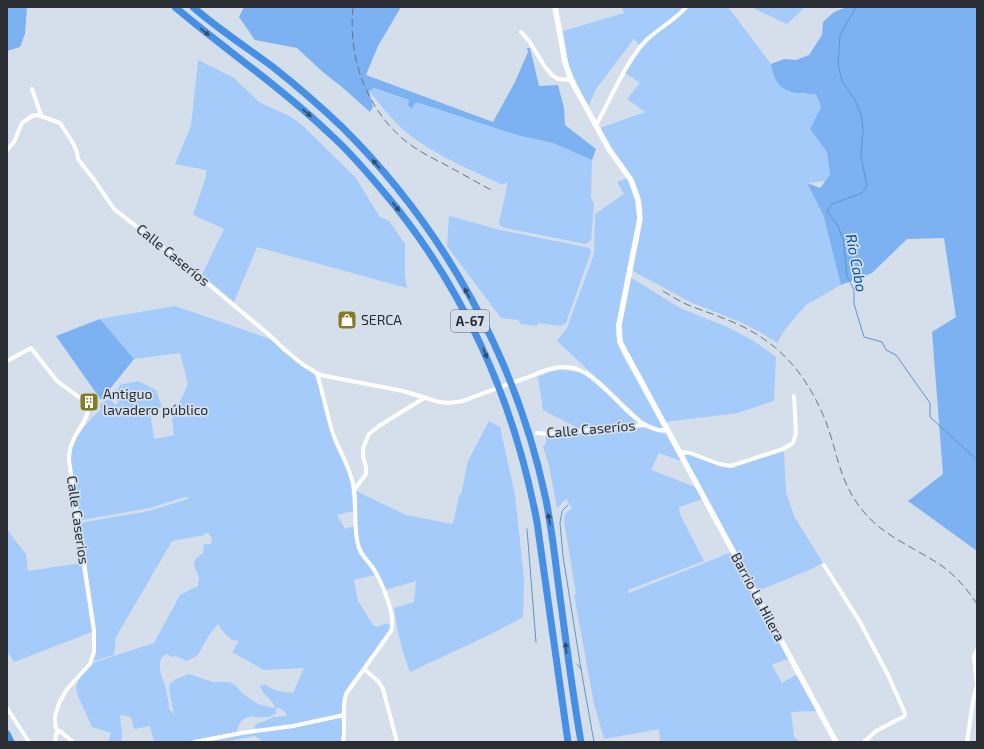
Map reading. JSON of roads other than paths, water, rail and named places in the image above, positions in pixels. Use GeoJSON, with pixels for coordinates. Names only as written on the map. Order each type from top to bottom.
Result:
{"type":"FeatureCollection","features":[{"type":"Feature","properties":{"kind":"highway","name":"A-67"},"geometry":{"type":"LineString","coordinates":[[175,7],[217,42],[280,89],[344,147],[398,209],[451,286],[481,343],[495,376],[517,438],[529,480],[536,515],[547,603],[568,742]]}},
{"type":"Feature","properties":{"kind":"highway","name":"A-67"},"geometry":{"type":"LineString","coordinates":[[193,7],[293,84],[346,131],[415,210],[461,280],[507,374],[535,454],[550,524],[570,675],[582,742]]}},
{"type":"Feature","properties":{"kind":"highway"},"geometry":{"type":"LineString","coordinates":[[547,603],[563,742]]}},
{"type":"Feature","properties":{"kind":"highway"},"geometry":{"type":"LineString","coordinates":[[7,734],[11,742]]}},
{"type":"Feature","properties":{"kind":"street","name":"Barrio La Hilera"},"geometry":{"type":"LineString","coordinates":[[555,7],[565,62],[571,80],[609,149],[631,180],[638,200],[640,219],[619,325],[620,342],[836,742]]}},
{"type":"Feature","properties":{"kind":"street"},"geometry":{"type":"LineString","coordinates":[[596,125],[641,46],[647,39],[674,19],[686,7]]}},
{"type":"Feature","properties":{"kind":"street"},"geometry":{"type":"LineString","coordinates":[[521,32],[529,41],[545,67],[555,78],[571,80]]}},
{"type":"Feature","properties":{"kind":"street"},"geometry":{"type":"LineString","coordinates":[[7,150],[14,142],[17,132],[25,120],[32,116],[41,116],[32,89]]}},
{"type":"Feature","properties":{"kind":"street","name":"Calle Caseríos"},"geometry":{"type":"LineString","coordinates":[[41,116],[60,123],[75,147],[78,159],[114,209],[166,248],[285,350],[317,374],[403,391],[439,402],[450,403],[463,400],[557,367],[571,368],[582,371],[592,377],[644,425],[658,430],[667,430]]}},
{"type":"Feature","properties":{"kind":"street","name":"Calle Caserios"},"geometry":{"type":"LineString","coordinates":[[7,361],[31,348],[57,381],[80,398],[88,408],[86,417],[73,440],[69,460],[95,642],[90,664],[67,688],[62,696],[55,717],[55,725],[58,732],[56,734],[55,742]]}},
{"type":"Feature","properties":{"kind":"street"},"geometry":{"type":"LineString","coordinates":[[317,374],[332,429],[349,469],[354,490],[359,547],[377,575],[389,605],[393,625],[391,631],[346,694],[344,700],[345,727],[343,742]]}},
{"type":"Feature","properties":{"kind":"street"},"geometry":{"type":"LineString","coordinates":[[679,452],[690,453],[719,464],[731,466],[783,450],[793,443],[796,433],[794,396]]}},
{"type":"Feature","properties":{"kind":"street"},"geometry":{"type":"LineString","coordinates":[[354,490],[366,474],[363,448],[369,434],[379,426],[424,398]]}},
{"type":"Feature","properties":{"kind":"street","name":"Calle Caseríos"},"geometry":{"type":"LineString","coordinates":[[537,433],[548,434],[644,425]]}},
{"type":"Feature","properties":{"kind":"street"},"geometry":{"type":"LineString","coordinates":[[824,565],[888,675],[905,713],[903,717],[876,731],[864,742]]}},
{"type":"Feature","properties":{"kind":"street"},"geometry":{"type":"LineString","coordinates":[[967,742],[977,685],[974,656],[977,650]]}},
{"type":"Feature","properties":{"kind":"street"},"geometry":{"type":"LineString","coordinates":[[364,669],[378,681],[383,689],[397,742]]}},
{"type":"Feature","properties":{"kind":"street"},"geometry":{"type":"LineString","coordinates":[[7,708],[29,742]]}},
{"type":"Feature","properties":{"kind":"street"},"geometry":{"type":"LineString","coordinates":[[195,742],[241,733],[292,726],[344,715]]}},
{"type":"Feature","properties":{"kind":"street"},"geometry":{"type":"LineString","coordinates":[[58,732],[62,732],[73,742]]}},
{"type":"Feature","properties":{"kind":"waterway","name":"Río Cabo"},"geometry":{"type":"LineString","coordinates":[[856,7],[840,35],[838,64],[842,81],[855,100],[861,114],[863,129],[861,157],[867,186],[862,193],[832,204],[827,211],[838,226],[843,239],[847,276],[854,290],[854,304],[864,337],[882,342],[886,350],[896,355],[930,403],[930,417],[977,460]]}},
{"type":"Feature","properties":{"kind":"waterway"},"geometry":{"type":"LineString","coordinates":[[568,505],[562,511],[560,523],[563,556],[581,669]]}},
{"type":"Feature","properties":{"kind":"waterway"},"geometry":{"type":"LineString","coordinates":[[527,529],[536,642]]}},
{"type":"Feature","properties":{"kind":"waterway"},"geometry":{"type":"LineString","coordinates":[[577,664],[581,669],[594,742]]}},
{"type":"Feature","properties":{"kind":"railway"},"geometry":{"type":"LineString","coordinates":[[353,7],[353,44],[357,62],[369,96],[378,111],[390,126],[412,146],[493,191]]}},
{"type":"Feature","properties":{"kind":"railway"},"geometry":{"type":"LineString","coordinates":[[663,291],[685,304],[730,321],[751,331],[778,350],[799,373],[817,401],[829,430],[843,477],[855,500],[863,511],[871,520],[890,535],[942,566],[952,574],[977,604]]}},
{"type":"Feature","properties":{"kind":"place","name":"SERCA"},"geometry":{"type":"Point","coordinates":[347,320]}},
{"type":"Feature","properties":{"kind":"place","name":"Antiguo lavadero público"},"geometry":{"type":"Point","coordinates":[89,402]}}]}
